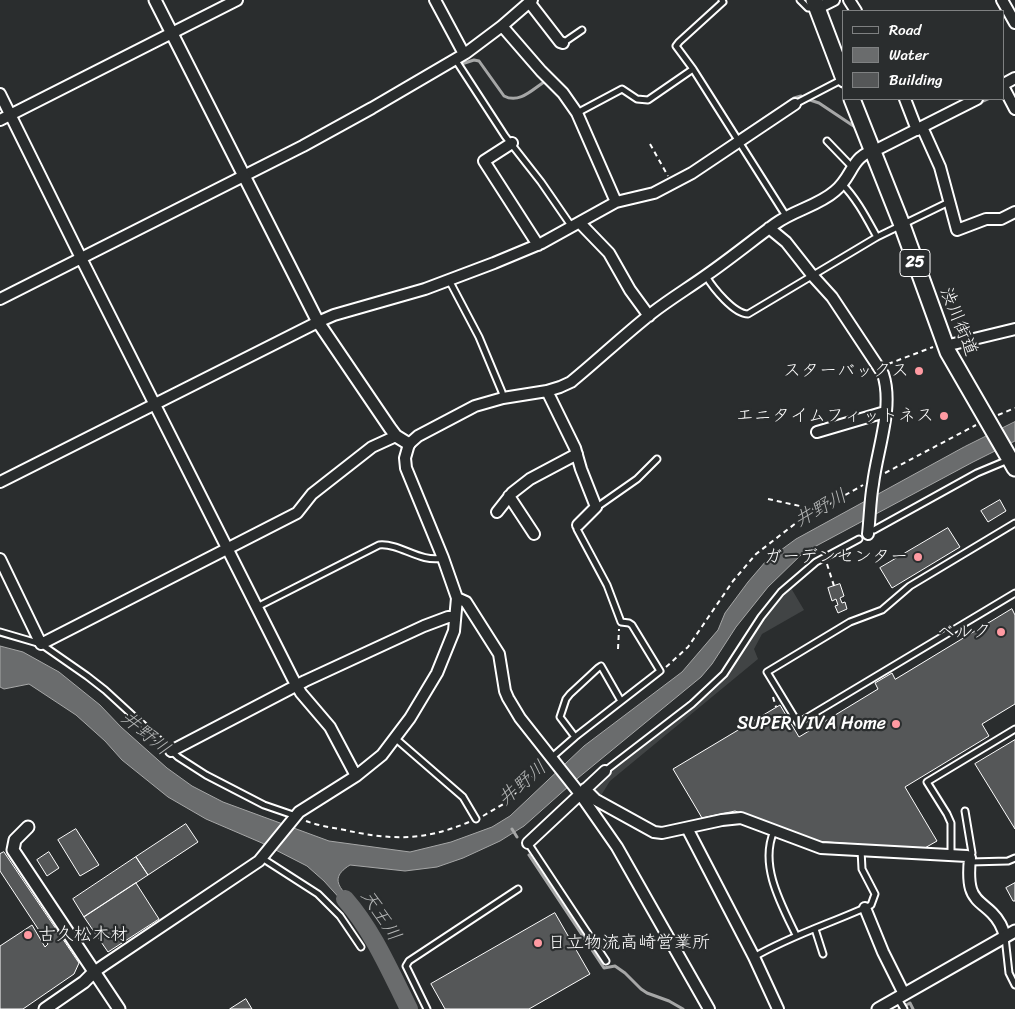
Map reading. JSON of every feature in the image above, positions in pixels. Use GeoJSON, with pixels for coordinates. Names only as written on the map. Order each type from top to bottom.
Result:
{"type":"FeatureCollection","features":[{"type":"Feature","properties":{"kind":"main road"},"geometry":{"type":"LineString","coordinates":[[816,4],[842,74]]}},
{"type":"Feature","properties":{"kind":"main road","name":"渋川街道"},"geometry":{"type":"LineString","coordinates":[[852,100],[902,225],[941,346],[1012,460]]}},
{"type":"Feature","properties":{"kind":"street"},"geometry":{"type":"LineString","coordinates":[[155,0],[318,322],[396,436],[409,444]]}},
{"type":"Feature","properties":{"kind":"street"},"geometry":{"type":"LineString","coordinates":[[0,120],[237,0]]}},
{"type":"Feature","properties":{"kind":"street"},"geometry":{"type":"LineString","coordinates":[[435,0],[459,56]]}},
{"type":"Feature","properties":{"kind":"street"},"geometry":{"type":"LineString","coordinates":[[816,4],[834,0]]}},
{"type":"Feature","properties":{"kind":"street"},"geometry":{"type":"LineString","coordinates":[[1002,0],[1015,23]]}},
{"type":"Feature","properties":{"kind":"street"},"geometry":{"type":"LineString","coordinates":[[0,299],[312,141],[459,56],[502,26],[531,1],[563,44]]}},
{"type":"Feature","properties":{"kind":"street"},"geometry":{"type":"LineString","coordinates":[[502,26],[541,72],[563,93],[577,113],[616,202]]}},
{"type":"Feature","properties":{"kind":"street"},"geometry":{"type":"LineString","coordinates":[[1005,88],[1015,109]]}},
{"type":"Feature","properties":{"kind":"street"},"geometry":{"type":"LineString","coordinates":[[0,94],[296,686],[330,727],[356,776]]}},
{"type":"Feature","properties":{"kind":"street"},"geometry":{"type":"LineString","coordinates":[[905,100],[940,167],[957,230],[986,219],[1001,219],[1015,212]]}},
{"type":"Feature","properties":{"kind":"street"},"geometry":{"type":"LineString","coordinates":[[45,1009],[84,982],[94,972],[264,856],[304,809],[356,776],[382,755],[410,718],[437,673],[454,631],[456,598],[443,558],[406,468],[405,458],[409,444],[418,436],[466,410],[503,398],[560,388],[570,382],[649,316],[769,228],[786,216],[811,206],[835,192],[860,157],[975,100]]}},
{"type":"Feature","properties":{"kind":"street"},"geometry":{"type":"LineString","coordinates":[[0,482],[318,322],[334,315],[398,298],[449,280],[538,245],[616,202],[638,198],[673,184],[795,104]]}},
{"type":"Feature","properties":{"kind":"street"},"geometry":{"type":"LineString","coordinates":[[512,143],[484,161],[538,245]]}},
{"type":"Feature","properties":{"kind":"street"},"geometry":{"type":"LineString","coordinates":[[576,225],[609,253],[630,290],[649,316]]}},
{"type":"Feature","properties":{"kind":"street"},"geometry":{"type":"LineString","coordinates":[[769,228],[786,242],[832,297],[883,374],[887,386],[885,412],[869,484],[867,533]]}},
{"type":"Feature","properties":{"kind":"street"},"geometry":{"type":"LineString","coordinates":[[941,346],[1015,330]]}},
{"type":"Feature","properties":{"kind":"street"},"geometry":{"type":"LineString","coordinates":[[547,391],[577,454],[596,508],[578,525]]}},
{"type":"Feature","properties":{"kind":"street"},"geometry":{"type":"LineString","coordinates":[[816,432],[885,412]]}},
{"type":"Feature","properties":{"kind":"street"},"geometry":{"type":"LineString","coordinates":[[0,559],[41,644],[297,513],[312,494],[372,447],[396,436]]}},
{"type":"Feature","properties":{"kind":"street"},"geometry":{"type":"LineString","coordinates":[[497,512],[509,496],[530,479],[577,454]]}},
{"type":"Feature","properties":{"kind":"street"},"geometry":{"type":"LineString","coordinates":[[509,496],[534,534]]}},
{"type":"Feature","properties":{"kind":"street"},"geometry":{"type":"LineString","coordinates":[[456,598],[466,602],[498,654],[505,691],[520,718],[551,760],[581,791],[627,864],[709,1009]]}},
{"type":"Feature","properties":{"kind":"street"},"geometry":{"type":"LineString","coordinates":[[171,751],[296,686],[424,626],[454,617]]}},
{"type":"Feature","properties":{"kind":"street"},"geometry":{"type":"LineString","coordinates":[[528,843],[604,771]]}},
{"type":"Feature","properties":{"kind":"street"},"geometry":{"type":"LineString","coordinates":[[581,791],[654,832],[662,833],[722,820],[741,818],[821,848],[952,855],[970,860],[969,881],[971,891],[976,899],[993,914],[1003,929],[1010,934],[878,1009]]}},
{"type":"Feature","properties":{"kind":"street"},"geometry":{"type":"LineString","coordinates":[[28,827],[14,840],[14,850],[119,1009]]}},
{"type":"Feature","properties":{"kind":"street"},"geometry":{"type":"LineString","coordinates":[[687,828],[754,957],[778,1009]]}},
{"type":"Feature","properties":{"kind":"street"},"geometry":{"type":"LineString","coordinates":[[865,908],[901,996]]}},
{"type":"Feature","properties":{"kind":"lane"},"geometry":{"type":"LineString","coordinates":[[722,0],[723,2],[676,46],[693,69],[786,216]]}},
{"type":"Feature","properties":{"kind":"lane"},"geometry":{"type":"LineString","coordinates":[[800,0],[808,8],[816,4]]}},
{"type":"Feature","properties":{"kind":"lane"},"geometry":{"type":"LineString","coordinates":[[563,44],[582,30]]}},
{"type":"Feature","properties":{"kind":"lane"},"geometry":{"type":"LineString","coordinates":[[459,56],[505,136],[576,225]]}},
{"type":"Feature","properties":{"kind":"lane"},"geometry":{"type":"LineString","coordinates":[[577,113],[622,88],[637,99],[648,100],[693,69]]}},
{"type":"Feature","properties":{"kind":"lane"},"geometry":{"type":"LineString","coordinates":[[795,104],[842,80]]}},
{"type":"Feature","properties":{"kind":"lane"},"geometry":{"type":"LineString","coordinates":[[827,142],[852,167]]}},
{"type":"Feature","properties":{"kind":"lane"},"geometry":{"type":"LineString","coordinates":[[842,184],[858,204],[877,237]]}},
{"type":"Feature","properties":{"kind":"lane"},"geometry":{"type":"LineString","coordinates":[[706,276],[731,306],[744,314],[748,314],[877,237],[950,202]]}},
{"type":"Feature","properties":{"kind":"lane"},"geometry":{"type":"LineString","coordinates":[[449,280],[479,337],[503,398]]}},
{"type":"Feature","properties":{"kind":"lane"},"geometry":{"type":"LineString","coordinates":[[596,508],[632,483],[657,459]]}},
{"type":"Feature","properties":{"kind":"lane"},"geometry":{"type":"LineString","coordinates":[[604,771],[692,704],[724,674],[770,605],[805,570],[867,533],[977,473],[1012,460]]}},
{"type":"Feature","properties":{"kind":"lane"},"geometry":{"type":"LineString","coordinates":[[1015,522],[910,586],[882,610],[850,622],[767,672],[798,723],[1015,593]]}},
{"type":"Feature","properties":{"kind":"lane"},"geometry":{"type":"LineString","coordinates":[[551,760],[575,737],[660,671],[632,625],[621,622],[607,585],[577,529],[578,525]]}},
{"type":"Feature","properties":{"kind":"lane"},"geometry":{"type":"LineString","coordinates":[[256,607],[379,545],[388,546],[422,558],[436,560],[443,558]]}},
{"type":"Feature","properties":{"kind":"lane"},"geometry":{"type":"LineString","coordinates":[[0,632],[41,644],[106,690],[171,751],[206,775],[264,805],[298,818]]}},
{"type":"Feature","properties":{"kind":"lane"},"geometry":{"type":"LineString","coordinates":[[575,737],[560,717],[566,699],[601,666],[621,701]]}},
{"type":"Feature","properties":{"kind":"lane"},"geometry":{"type":"LineString","coordinates":[[952,855],[951,823],[927,782],[1015,728]]}},
{"type":"Feature","properties":{"kind":"lane"},"geometry":{"type":"LineString","coordinates":[[395,738],[463,797],[476,819]]}},
{"type":"Feature","properties":{"kind":"lane"},"geometry":{"type":"LineString","coordinates":[[965,811],[972,853],[970,860],[1008,861],[1015,858]]}},
{"type":"Feature","properties":{"kind":"lane"},"geometry":{"type":"LineString","coordinates":[[774,831],[770,838],[769,862],[781,903],[796,935]]}},
{"type":"Feature","properties":{"kind":"lane"},"geometry":{"type":"LineString","coordinates":[[528,843],[606,961]]}},
{"type":"Feature","properties":{"kind":"lane"},"geometry":{"type":"LineString","coordinates":[[754,957],[796,935],[872,905],[875,894],[862,868],[861,850]]}},
{"type":"Feature","properties":{"kind":"lane"},"geometry":{"type":"LineString","coordinates":[[264,856],[318,894],[340,916],[361,947]]}},
{"type":"Feature","properties":{"kind":"lane"},"geometry":{"type":"LineString","coordinates":[[426,1009],[406,966],[409,962],[518,889]]}},
{"type":"Feature","properties":{"kind":"lane"},"geometry":{"type":"LineString","coordinates":[[815,929],[824,954]]}},
{"type":"Feature","properties":{"kind":"lane"},"geometry":{"type":"LineString","coordinates":[[1010,934],[1009,973],[1015,985]]}},
{"type":"Feature","properties":{"kind":"lane"},"geometry":{"type":"LineString","coordinates":[[901,996],[904,1009]]}},
{"type":"Feature","properties":{"kind":"path"},"geometry":{"type":"LineString","coordinates":[[650,144],[673,184]]}},
{"type":"Feature","properties":{"kind":"path"},"geometry":{"type":"LineString","coordinates":[[882,367],[941,346]]}},
{"type":"Feature","properties":{"kind":"path"},"geometry":{"type":"LineString","coordinates":[[882,474],[1015,408]]}},
{"type":"Feature","properties":{"kind":"path"},"geometry":{"type":"LineString","coordinates":[[660,671],[688,647],[733,581],[756,554],[796,523],[869,484]]}},
{"type":"Feature","properties":{"kind":"path"},"geometry":{"type":"LineString","coordinates":[[768,499],[818,510]]}},
{"type":"Feature","properties":{"kind":"path"},"geometry":{"type":"LineString","coordinates":[[824,558],[834,586]]}},
{"type":"Feature","properties":{"kind":"path"},"geometry":{"type":"LineString","coordinates":[[618,649],[621,622]]}},
{"type":"Feature","properties":{"kind":"path"},"geometry":{"type":"LineString","coordinates":[[298,818],[356,832],[402,838],[421,837],[442,832],[476,819],[505,803],[551,760]]}},
{"type":"Feature","properties":{"kind":"shaded area"},"geometry":{"type":"Polygon","coordinates":[[[791,588],[804,610],[762,634],[754,649],[758,659],[610,781],[600,797],[595,793],[594,788],[611,771],[691,708],[719,683],[768,614],[791,588]]]}},
{"type":"Feature","properties":{"kind":"water"},"geometry":{"type":"Polygon","coordinates":[[[1015,422],[1015,441],[803,553],[768,587],[736,627],[712,664],[701,677],[578,778],[524,826],[500,841],[463,858],[437,867],[405,871],[350,865],[341,872],[338,878],[339,884],[358,909],[360,916],[352,912],[324,881],[307,866],[262,843],[206,819],[168,797],[122,760],[105,741],[76,715],[29,684],[4,689],[0,687],[0,646],[23,652],[59,672],[100,705],[121,727],[167,768],[192,786],[223,802],[329,841],[410,852],[451,842],[492,827],[510,816],[584,746],[682,672],[718,630],[725,613],[766,561],[796,539],[964,447],[1015,422]]]}},
{"type":"Feature","properties":{"kind":"building"},"geometry":{"type":"Polygon","coordinates":[[[1000,500],[1006,511],[988,522],[981,511],[1000,500]]]}},
{"type":"Feature","properties":{"kind":"building"},"geometry":{"type":"Polygon","coordinates":[[[948,528],[960,547],[892,588],[880,568],[948,528]]]}},
{"type":"Feature","properties":{"kind":"building"},"geometry":{"type":"Polygon","coordinates":[[[840,584],[844,596],[840,598],[842,603],[845,602],[847,609],[838,613],[835,606],[838,605],[836,599],[832,601],[828,588],[840,584]]]}},
{"type":"Feature","properties":{"kind":"building"},"geometry":{"type":"Polygon","coordinates":[[[1012,609],[1015,615],[1015,704],[982,724],[989,736],[905,787],[937,841],[923,849],[814,841],[735,811],[702,818],[673,769],[780,705],[799,737],[878,689],[875,683],[892,673],[895,679],[1012,609]]]}},
{"type":"Feature","properties":{"kind":"building"},"geometry":{"type":"Polygon","coordinates":[[[1015,740],[1015,829],[975,764],[1015,740]]]}},
{"type":"Feature","properties":{"kind":"building"},"geometry":{"type":"Polygon","coordinates":[[[186,824],[198,842],[148,875],[136,857],[186,824]]]}},
{"type":"Feature","properties":{"kind":"building"},"geometry":{"type":"Polygon","coordinates":[[[76,829],[99,865],[80,876],[58,840],[76,829]]]}},
{"type":"Feature","properties":{"kind":"building","name":"古久松木材"},"geometry":{"type":"Polygon","coordinates":[[[4,852],[79,963],[74,974],[23,1009],[0,1009],[0,946],[32,925],[45,947],[48,944],[0,871],[0,854],[4,852]]]}},
{"type":"Feature","properties":{"kind":"building"},"geometry":{"type":"Polygon","coordinates":[[[49,852],[59,868],[47,876],[37,860],[49,852]]]}},
{"type":"Feature","properties":{"kind":"building"},"geometry":{"type":"Polygon","coordinates":[[[136,857],[148,875],[84,917],[73,899],[136,857]]]}},
{"type":"Feature","properties":{"kind":"building"},"geometry":{"type":"Polygon","coordinates":[[[136,883],[159,919],[108,952],[84,917],[136,883]]]}},
{"type":"Feature","properties":{"kind":"building"},"geometry":{"type":"Polygon","coordinates":[[[1015,883],[1015,901],[1013,901],[1006,888],[1015,883]]]}},
{"type":"Feature","properties":{"kind":"building","name":"日立物流高崎営業所"},"geometry":{"type":"Polygon","coordinates":[[[555,913],[590,974],[529,1009],[445,1009],[431,984],[555,913]]]}},
{"type":"Feature","properties":{"kind":"building"},"geometry":{"type":"Polygon","coordinates":[[[246,999],[252,1009],[230,1009],[246,999]]]}},
{"type":"Feature","properties":{"kind":"waterway"},"geometry":{"type":"LineString","coordinates":[[449,68],[474,60],[479,61],[504,96],[510,98],[525,95],[544,82],[549,85]]}},
{"type":"Feature","properties":{"kind":"waterway"},"geometry":{"type":"LineString","coordinates":[[739,135],[794,98],[801,96]]}},
{"type":"Feature","properties":{"kind":"waterway"},"geometry":{"type":"LineString","coordinates":[[810,100],[819,103],[855,127]]}},
{"type":"Feature","properties":{"kind":"waterway"},"geometry":{"type":"LineString","coordinates":[[977,104],[986,100]]}},
{"type":"Feature","properties":{"kind":"waterway"},"geometry":{"type":"LineString","coordinates":[[712,154],[732,140]]}},
{"type":"Feature","properties":{"kind":"waterway"},"geometry":{"type":"LineString","coordinates":[[512,829],[517,837]]}},
{"type":"Feature","properties":{"kind":"waterway"},"geometry":{"type":"LineString","coordinates":[[529,855],[604,968],[615,966],[647,993],[669,1001],[683,1009]]}},
{"type":"Feature","properties":{"kind":"waterway","name":"天王川"},"geometry":{"type":"LineString","coordinates":[[345,899],[373,938],[409,1009]]}},
{"type":"Feature","properties":{"kind":"waterway"},"geometry":{"type":"LineString","coordinates":[[899,1009],[910,1003],[913,1009]]}},
{"type":"Feature","properties":{"kind":"place","name":"スターバックス"},"geometry":{"type":"Point","coordinates":[919,371]}},
{"type":"Feature","properties":{"kind":"place","name":"エニタイムフィットネス"},"geometry":{"type":"Point","coordinates":[944,416]}},
{"type":"Feature","properties":{"kind":"place","name":"ガーデンセンター"},"geometry":{"type":"Point","coordinates":[918,557]}},
{"type":"Feature","properties":{"kind":"place","name":"ベルク"},"geometry":{"type":"Point","coordinates":[1001,632]}},
{"type":"Feature","properties":{"kind":"place","name":"SUPER VIVA Home"},"geometry":{"type":"Point","coordinates":[896,724]}},
{"type":"Feature","properties":{"kind":"place","name":"古久松木材"},"geometry":{"type":"Point","coordinates":[28,935]}},
{"type":"Feature","properties":{"kind":"place","name":"日立物流高崎営業所"},"geometry":{"type":"Point","coordinates":[538,943]}},
{"type":"Feature","properties":{"kind":"water label","name":"井野川"},"geometry":{"type":"Point","coordinates":[821,509]}},
{"type":"Feature","properties":{"kind":"water label","name":"井野川"},"geometry":{"type":"Point","coordinates":[145,734]}},
{"type":"Feature","properties":{"kind":"water label","name":"井野川"},"geometry":{"type":"Point","coordinates":[523,784]}}]}
